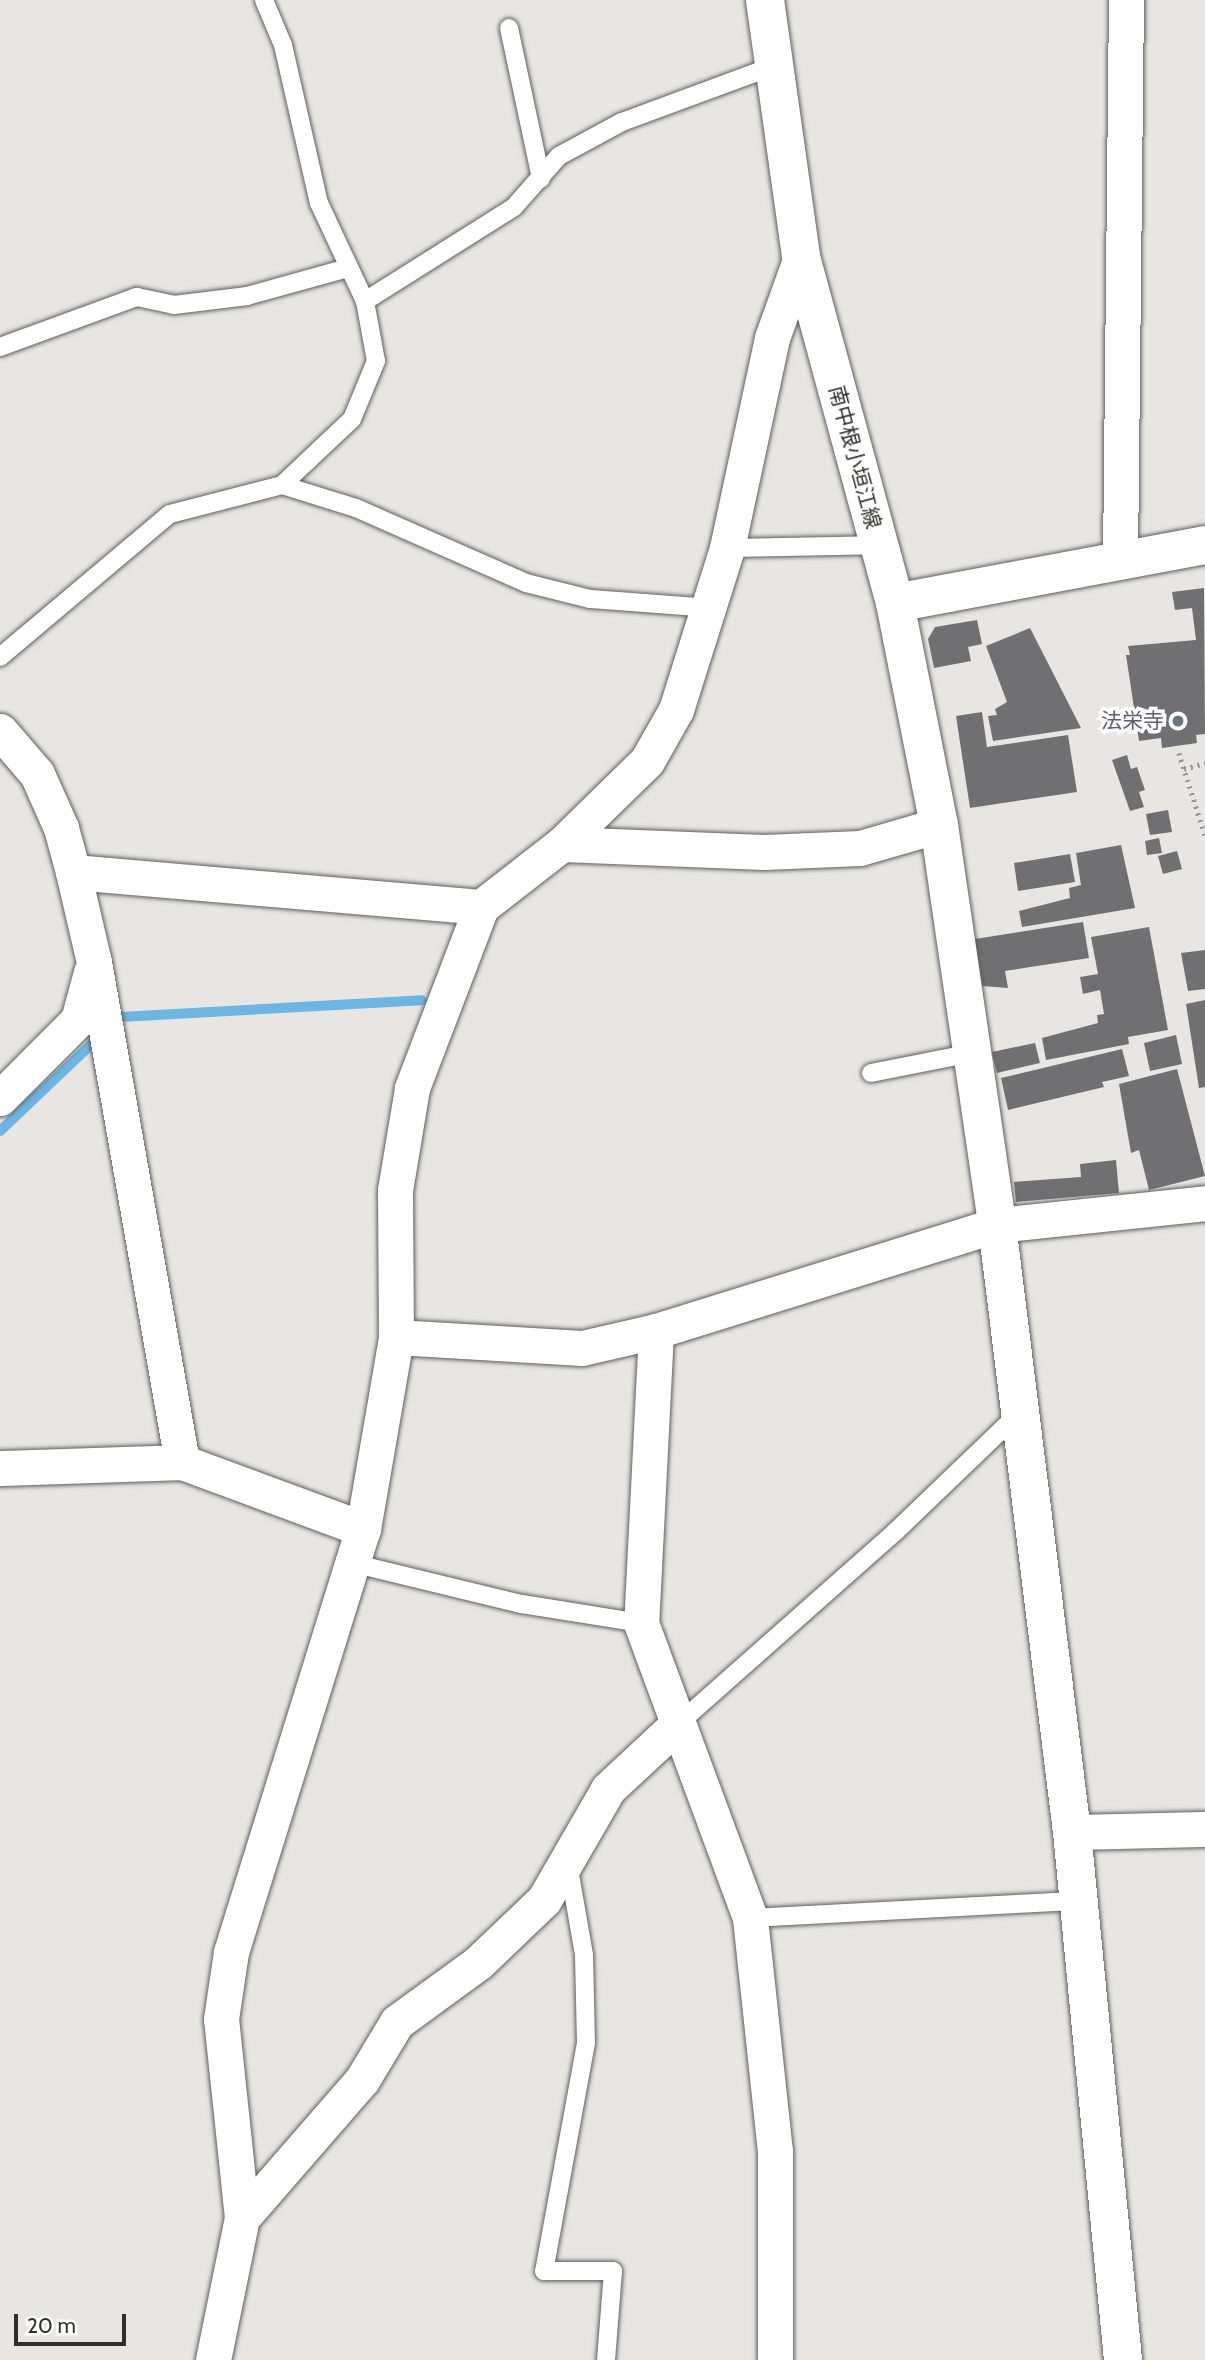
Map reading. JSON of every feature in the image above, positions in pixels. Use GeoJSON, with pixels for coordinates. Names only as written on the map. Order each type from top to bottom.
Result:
{"type":"FeatureCollection","features":[{"type":"Feature","properties":{"kind":"street","name":"南中根小垣江線"},"geometry":{"type":"LineString","coordinates":[[765,0],[771,67],[801,257],[895,603],[939,825],[997,1225],[1072,1832],[1123,2360]]}},
{"type":"Feature","properties":{"kind":"street"},"geometry":{"type":"LineString","coordinates":[[1120,559],[1126,0]]}},
{"type":"Feature","properties":{"kind":"street"},"geometry":{"type":"LineString","coordinates":[[213,2360],[242,2218],[221,2019],[231,1952],[363,1529],[396,1337],[395,1190],[412,1088],[481,907],[562,844],[647,761],[676,710],[727,548],[772,338],[801,257]]}},
{"type":"Feature","properties":{"kind":"street"},"geometry":{"type":"LineString","coordinates":[[895,603],[1205,545]]}},
{"type":"Feature","properties":{"kind":"street"},"geometry":{"type":"LineString","coordinates":[[0,731],[37,774],[61,828],[73,872],[94,962],[182,1462]]}},
{"type":"Feature","properties":{"kind":"street"},"geometry":{"type":"LineString","coordinates":[[562,844],[764,852],[860,848],[939,825]]}},
{"type":"Feature","properties":{"kind":"street"},"geometry":{"type":"LineString","coordinates":[[73,872],[481,907]]}},
{"type":"Feature","properties":{"kind":"street"},"geometry":{"type":"LineString","coordinates":[[0,1098],[78,1020],[94,962]]}},
{"type":"Feature","properties":{"kind":"street"},"geometry":{"type":"LineString","coordinates":[[396,1337],[582,1348],[656,1331],[997,1225],[1205,1203]]}},
{"type":"Feature","properties":{"kind":"street"},"geometry":{"type":"LineString","coordinates":[[656,1331],[641,1623],[750,1918],[775,2151],[775,2360]]}},
{"type":"Feature","properties":{"kind":"street"},"geometry":{"type":"LineString","coordinates":[[0,1468],[182,1462],[363,1529]]}},
{"type":"Feature","properties":{"kind":"street"},"geometry":{"type":"LineString","coordinates":[[242,2218],[362,2080],[397,2022],[478,1963],[544,1900],[608,1788],[678,1724]]}},
{"type":"Feature","properties":{"kind":"street"},"geometry":{"type":"LineString","coordinates":[[1072,1832],[1205,1829]]}},
{"type":"Feature","properties":{"kind":"lane"},"geometry":{"type":"LineString","coordinates":[[0,657],[170,514],[282,485],[352,419],[376,360],[365,301],[319,203],[283,45],[264,0]]}},
{"type":"Feature","properties":{"kind":"lane"},"geometry":{"type":"LineString","coordinates":[[509,28],[541,179]]}},
{"type":"Feature","properties":{"kind":"lane"},"geometry":{"type":"LineString","coordinates":[[365,301],[486,227],[541,179],[559,156],[622,122],[771,67]]}},
{"type":"Feature","properties":{"kind":"lane"},"geometry":{"type":"LineString","coordinates":[[0,346],[137,297],[174,305],[247,296],[348,268]]}},
{"type":"Feature","properties":{"kind":"lane"},"geometry":{"type":"LineString","coordinates":[[282,485],[356,508],[526,583],[590,599],[709,608]]}},
{"type":"Feature","properties":{"kind":"lane"},"geometry":{"type":"LineString","coordinates":[[727,548],[878,545]]}},
{"type":"Feature","properties":{"kind":"lane"},"geometry":{"type":"LineString","coordinates":[[872,1073],[972,1053]]}},
{"type":"Feature","properties":{"kind":"lane"},"geometry":{"type":"LineString","coordinates":[[678,1724],[895,1532],[1019,1413]]}},
{"type":"Feature","properties":{"kind":"lane"},"geometry":{"type":"LineString","coordinates":[[352,1563],[522,1604],[641,1623]]}},
{"type":"Feature","properties":{"kind":"lane"},"geometry":{"type":"LineString","coordinates":[[568,1861],[584,1955],[586,2043],[544,2271],[613,2271],[606,2360]]}},
{"type":"Feature","properties":{"kind":"lane"},"geometry":{"type":"LineString","coordinates":[[750,1918],[1079,1900]]}},
{"type":"Feature","properties":{"kind":"path"},"geometry":{"type":"LineString","coordinates":[[1179,753],[1205,835]]}},
{"type":"Feature","properties":{"kind":"path"},"geometry":{"type":"LineString","coordinates":[[1184,769],[1205,763]]}},
{"type":"Feature","properties":{"kind":"building"},"geometry":{"type":"Polygon","coordinates":[[[1204,588],[1205,734],[1196,735],[1197,743],[1162,748],[1161,738],[1139,741],[1126,655],[1130,655],[1128,646],[1196,640],[1192,608],[1175,610],[1172,592],[1204,588]]]}},
{"type":"Feature","properties":{"kind":"building"},"geometry":{"type":"Polygon","coordinates":[[[977,620],[982,644],[968,647],[971,661],[934,668],[928,639],[935,627],[977,620]]]}},
{"type":"Feature","properties":{"kind":"building"},"geometry":{"type":"Polygon","coordinates":[[[1030,628],[1081,728],[993,741],[988,716],[997,715],[995,709],[1007,702],[986,646],[1030,628]]]}},
{"type":"Feature","properties":{"kind":"building"},"geometry":{"type":"Polygon","coordinates":[[[982,712],[987,747],[1068,735],[1077,792],[970,808],[956,716],[982,712]]]}},
{"type":"Feature","properties":{"kind":"building"},"geometry":{"type":"Polygon","coordinates":[[[1127,755],[1131,769],[1137,767],[1145,790],[1139,792],[1144,807],[1130,811],[1112,760],[1127,755]]]}},
{"type":"Feature","properties":{"kind":"building"},"geometry":{"type":"Polygon","coordinates":[[[1168,810],[1172,832],[1150,835],[1146,814],[1168,810]]]}},
{"type":"Feature","properties":{"kind":"building"},"geometry":{"type":"Polygon","coordinates":[[[1159,838],[1162,853],[1147,855],[1145,841],[1159,838]]]}},
{"type":"Feature","properties":{"kind":"building"},"geometry":{"type":"Polygon","coordinates":[[[1121,845],[1135,908],[1022,927],[1019,911],[1070,898],[1069,888],[1081,885],[1076,853],[1121,845]]]}},
{"type":"Feature","properties":{"kind":"building"},"geometry":{"type":"Polygon","coordinates":[[[1177,851],[1182,869],[1163,874],[1158,856],[1177,851]]]}},
{"type":"Feature","properties":{"kind":"building"},"geometry":{"type":"Polygon","coordinates":[[[1070,854],[1075,882],[1018,891],[1014,863],[1070,854]]]}},
{"type":"Feature","properties":{"kind":"building"},"geometry":{"type":"Polygon","coordinates":[[[1083,922],[1089,958],[1005,971],[1008,988],[982,986],[975,939],[1083,922]]]}},
{"type":"Feature","properties":{"kind":"building"},"geometry":{"type":"Polygon","coordinates":[[[1149,927],[1168,1030],[1128,1037],[1129,1044],[1046,1060],[1042,1038],[1098,1023],[1097,1015],[1104,1014],[1100,990],[1083,994],[1080,977],[1098,974],[1091,937],[1149,927]]]}},
{"type":"Feature","properties":{"kind":"building"},"geometry":{"type":"Polygon","coordinates":[[[1205,950],[1205,989],[1188,991],[1181,953],[1205,950]]]}},
{"type":"Feature","properties":{"kind":"building"},"geometry":{"type":"Polygon","coordinates":[[[1205,1000],[1205,1087],[1199,1088],[1186,1004],[1205,1000]]]}},
{"type":"Feature","properties":{"kind":"building"},"geometry":{"type":"Polygon","coordinates":[[[1176,1035],[1182,1064],[1150,1071],[1144,1043],[1176,1035]]]}},
{"type":"Feature","properties":{"kind":"building"},"geometry":{"type":"Polygon","coordinates":[[[1035,1043],[1040,1063],[997,1073],[992,1052],[1035,1043]]]}},
{"type":"Feature","properties":{"kind":"building"},"geometry":{"type":"Polygon","coordinates":[[[1122,1049],[1129,1076],[1102,1082],[1104,1087],[1008,1110],[1001,1078],[1122,1049]]]}},
{"type":"Feature","properties":{"kind":"building"},"geometry":{"type":"Polygon","coordinates":[[[1177,1069],[1205,1176],[1149,1190],[1139,1150],[1131,1153],[1119,1084],[1177,1069]]]}},
{"type":"Feature","properties":{"kind":"building"},"geometry":{"type":"Polygon","coordinates":[[[1116,1160],[1119,1193],[1016,1202],[1014,1182],[1081,1177],[1080,1164],[1116,1160]]]}},
{"type":"Feature","properties":{"kind":"waterway"},"geometry":{"type":"LineString","coordinates":[[111,1026],[121,1017],[422,1000]]}},
{"type":"Feature","properties":{"kind":"waterway"},"geometry":{"type":"LineString","coordinates":[[0,1131],[99,1037]]}},
{"type":"Feature","properties":{"kind":"place","name":"法栄寺"},"geometry":{"type":"Point","coordinates":[1178,721]}}]}
